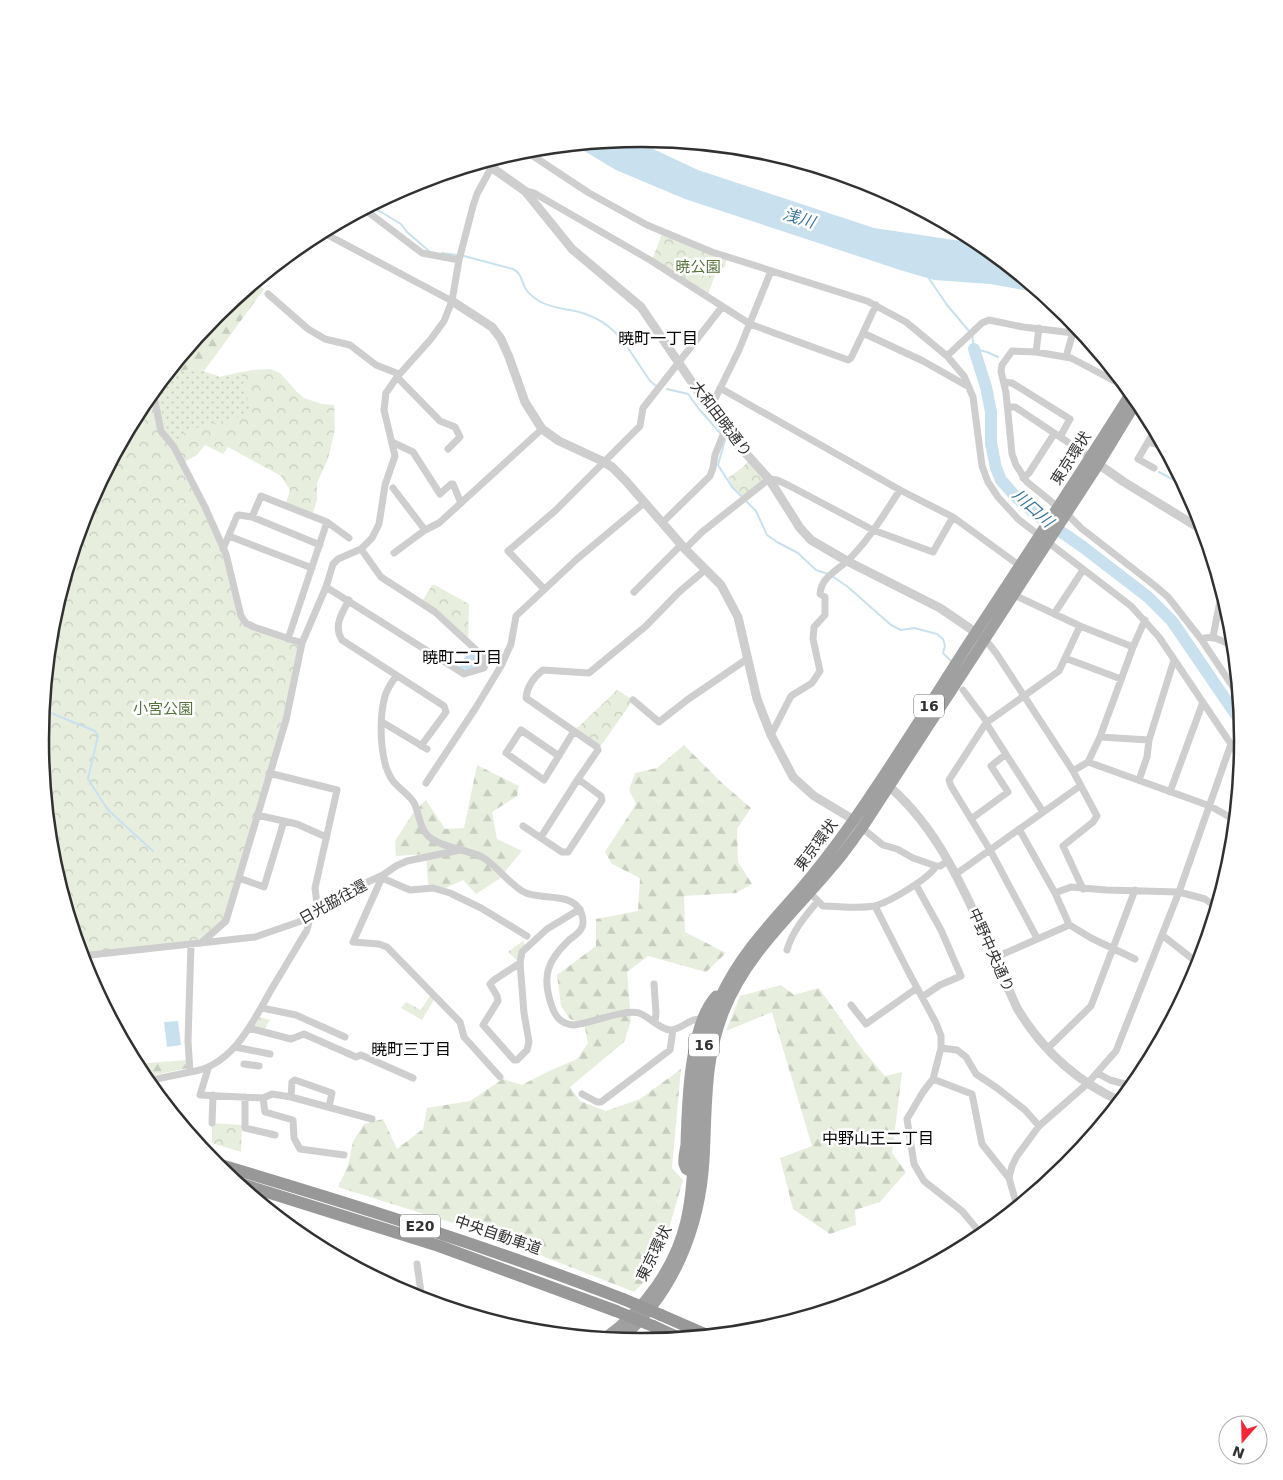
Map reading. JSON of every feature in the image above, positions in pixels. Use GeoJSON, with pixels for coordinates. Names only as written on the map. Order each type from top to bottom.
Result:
{"type":"FeatureCollection","features":[{"type":"Feature","properties":{"kind":"highway","name":"東京環状"},"geometry":{"type":"LineString","coordinates":[[1094,461],[1127,400]]}},
{"type":"Feature","properties":{"kind":"highway","name":"東京環状"},"geometry":{"type":"LineString","coordinates":[[981,636],[1014,595],[1044,538],[1094,461],[1132,409]]}},
{"type":"Feature","properties":{"kind":"highway","name":"東京環状"},"geometry":{"type":"LineString","coordinates":[[613,1331],[635,1312],[652,1292],[668,1266],[685,1224],[697,1167],[708,1071],[714,1041],[723,1012],[736,984],[770,936],[831,869],[858,824],[981,636],[1020,566],[1044,538]]}},
{"type":"Feature","properties":{"kind":"highway","name":"東京環状"},"geometry":{"type":"LineString","coordinates":[[630,1332],[660,1295],[682,1257],[697,1214],[701,1196],[697,1167],[696,1113],[702,1055],[710,1022],[724,988],[754,941],[858,824]]}},
{"type":"Feature","properties":{"kind":"highway"},"geometry":{"type":"LineString","coordinates":[[697,1167],[687,1170],[684,1166],[692,1069],[707,1008],[724,988]]}},
{"type":"Feature","properties":{"kind":"highway","name":"中央自動車道"},"geometry":{"type":"LineString","coordinates":[[232,1169],[443,1234],[548,1270],[695,1330]]}},
{"type":"Feature","properties":{"kind":"highway","name":"中央自動車道"},"geometry":{"type":"LineString","coordinates":[[255,1189],[439,1246],[616,1310],[665,1332]]}},
{"type":"Feature","properties":{"kind":"street"},"geometry":{"type":"LineString","coordinates":[[535,157],[581,188],[636,220],[694,245],[851,295],[876,305],[906,322],[948,355],[969,387],[975,409],[979,454],[988,482],[1008,510],[1131,606],[1145,620],[1159,637],[1234,748]]}},
{"type":"Feature","properties":{"kind":"street","name":"大和田暁通り"},"geometry":{"type":"LineString","coordinates":[[489,167],[525,191],[572,249],[641,307],[710,409],[723,434],[769,479],[800,528],[811,540],[847,561],[940,608],[981,636]]}},
{"type":"Feature","properties":{"kind":"street"},"geometry":{"type":"LineString","coordinates":[[201,943],[226,920],[286,720],[302,643],[326,586],[333,564],[338,559],[361,550],[372,538],[379,524],[385,485],[395,456],[384,410],[386,394],[398,375],[431,339],[444,321],[452,301],[459,260],[486,168]]}},
{"type":"Feature","properties":{"kind":"street"},"geometry":{"type":"LineString","coordinates":[[525,191],[534,193],[650,260],[750,324],[848,360],[851,358],[876,305]]}},
{"type":"Feature","properties":{"kind":"street"},"geometry":{"type":"LineString","coordinates":[[369,214],[422,253],[459,260]]}},
{"type":"Feature","properties":{"kind":"street"},"geometry":{"type":"LineString","coordinates":[[330,236],[452,301],[492,327],[501,339],[509,357],[525,402],[542,429],[559,441],[605,463],[625,480],[683,547],[721,584],[738,617],[757,699],[771,735],[798,783],[824,803],[858,824],[882,845],[897,849],[913,858],[936,866],[940,866],[948,861]]}},
{"type":"Feature","properties":{"kind":"street"},"geometry":{"type":"LineString","coordinates":[[710,409],[739,350],[771,271]]}},
{"type":"Feature","properties":{"kind":"street"},"geometry":{"type":"LineString","coordinates":[[268,294],[316,334],[325,339],[350,345],[376,365],[398,375],[440,421],[455,427],[460,437],[448,450]]}},
{"type":"Feature","properties":{"kind":"street"},"geometry":{"type":"LineString","coordinates":[[544,588],[508,551],[556,510],[640,426],[643,408],[722,307]]}},
{"type":"Feature","properties":{"kind":"street"},"geometry":{"type":"LineString","coordinates":[[948,355],[986,320],[1071,332]]}},
{"type":"Feature","properties":{"kind":"street"},"geometry":{"type":"LineString","coordinates":[[1036,352],[1038,328]]}},
{"type":"Feature","properties":{"kind":"street"},"geometry":{"type":"LineString","coordinates":[[863,333],[923,361],[969,387]]}},
{"type":"Feature","properties":{"kind":"street"},"geometry":{"type":"LineString","coordinates":[[1066,358],[1073,333]]}},
{"type":"Feature","properties":{"kind":"street"},"geometry":{"type":"LineString","coordinates":[[1113,380],[1071,358],[1036,352],[1015,350],[1011,352],[1001,368],[1008,407],[1011,449],[1016,465],[1023,478],[1060,513],[1161,590],[1181,612],[1231,684]]}},
{"type":"Feature","properties":{"kind":"street"},"geometry":{"type":"LineString","coordinates":[[1004,382],[1012,383],[1070,419],[1029,473],[1023,478]]}},
{"type":"Feature","properties":{"kind":"street"},"geometry":{"type":"LineString","coordinates":[[720,388],[900,490],[953,517],[1020,566]]}},
{"type":"Feature","properties":{"kind":"street"},"geometry":{"type":"LineString","coordinates":[[155,403],[161,431],[174,447],[205,507],[223,549],[241,616],[246,623],[302,643]]}},
{"type":"Feature","properties":{"kind":"street"},"geometry":{"type":"LineString","coordinates":[[1008,407],[1015,408],[1193,524]]}},
{"type":"Feature","properties":{"kind":"street"},"geometry":{"type":"LineString","coordinates":[[394,553],[425,530],[439,523],[542,429]]}},
{"type":"Feature","properties":{"kind":"street"},"geometry":{"type":"LineString","coordinates":[[662,523],[710,476],[723,434]]}},
{"type":"Feature","properties":{"kind":"street"},"geometry":{"type":"LineString","coordinates":[[1151,437],[1138,459],[1154,468]]}},
{"type":"Feature","properties":{"kind":"street"},"geometry":{"type":"LineString","coordinates":[[392,442],[413,452],[440,494],[453,484],[461,503]]}},
{"type":"Feature","properties":{"kind":"street"},"geometry":{"type":"LineString","coordinates":[[1148,442],[1155,444]]}},
{"type":"Feature","properties":{"kind":"street"},"geometry":{"type":"LineString","coordinates":[[634,592],[683,547],[769,479],[788,484],[873,530],[933,552],[953,517]]}},
{"type":"Feature","properties":{"kind":"street"},"geometry":{"type":"LineString","coordinates":[[393,488],[425,530]]}},
{"type":"Feature","properties":{"kind":"street"},"geometry":{"type":"LineString","coordinates":[[771,735],[791,696],[812,683],[820,671],[814,627],[822,619],[825,612],[825,597],[820,594],[820,590],[828,576],[847,561],[873,530],[900,490]]}},
{"type":"Feature","properties":{"kind":"street"},"geometry":{"type":"LineString","coordinates":[[252,517],[261,496],[328,522],[350,538]]}},
{"type":"Feature","properties":{"kind":"street"},"geometry":{"type":"LineString","coordinates":[[426,783],[501,666],[511,644],[516,616],[577,558],[644,503]]}},
{"type":"Feature","properties":{"kind":"street"},"geometry":{"type":"LineString","coordinates":[[223,549],[239,515],[252,517],[320,545]]}},
{"type":"Feature","properties":{"kind":"street"},"geometry":{"type":"LineString","coordinates":[[288,639],[328,522]]}},
{"type":"Feature","properties":{"kind":"street"},"geometry":{"type":"LineString","coordinates":[[229,536],[312,568]]}},
{"type":"Feature","properties":{"kind":"street"},"geometry":{"type":"LineString","coordinates":[[326,586],[448,666],[464,674],[484,668],[487,660],[434,612],[381,577],[361,550]]}},
{"type":"Feature","properties":{"kind":"street"},"geometry":{"type":"LineString","coordinates":[[541,838],[598,750],[589,741],[526,698],[534,677],[543,670],[589,673],[595,670],[603,661],[646,626],[679,592],[705,570]]}},
{"type":"Feature","properties":{"kind":"street"},"geometry":{"type":"LineString","coordinates":[[1054,614],[1083,570]]}},
{"type":"Feature","properties":{"kind":"street"},"geometry":{"type":"LineString","coordinates":[[1014,595],[1080,626],[1133,647]]}},
{"type":"Feature","properties":{"kind":"street"},"geometry":{"type":"LineString","coordinates":[[349,600],[337,625],[338,635],[346,643],[444,706],[446,712],[424,748],[382,722]]}},
{"type":"Feature","properties":{"kind":"street"},"geometry":{"type":"LineString","coordinates":[[1213,637],[1219,607]]}},
{"type":"Feature","properties":{"kind":"street"},"geometry":{"type":"LineString","coordinates":[[1072,771],[1088,762],[1100,737],[1133,647],[1145,620]]}},
{"type":"Feature","properties":{"kind":"street"},"geometry":{"type":"LineString","coordinates":[[1037,938],[990,850],[950,786],[949,780],[986,722],[1059,671],[1080,626]]}},
{"type":"Feature","properties":{"kind":"street"},"geometry":{"type":"LineString","coordinates":[[981,636],[996,653],[1024,696],[1072,771],[1097,816],[1093,822],[1063,846],[1083,888]]}},
{"type":"Feature","properties":{"kind":"street"},"geometry":{"type":"LineString","coordinates":[[1201,639],[1213,637],[1226,643]]}},
{"type":"Feature","properties":{"kind":"street"},"geometry":{"type":"LineString","coordinates":[[1065,658],[1121,679]]}},
{"type":"Feature","properties":{"kind":"street"},"geometry":{"type":"LineString","coordinates":[[633,700],[659,722],[747,659]]}},
{"type":"Feature","properties":{"kind":"street"},"geometry":{"type":"LineString","coordinates":[[1139,780],[1147,757],[1149,740],[1174,660]]}},
{"type":"Feature","properties":{"kind":"street"},"geometry":{"type":"LineString","coordinates":[[396,676],[386,693],[382,722],[384,762],[393,781],[415,800],[425,834],[432,839],[466,850],[482,858],[527,894],[564,899],[572,902],[580,909],[583,921],[582,928],[560,950],[547,973],[547,990],[553,1012],[559,1020],[566,1024],[574,1025],[626,1013],[639,1013],[664,1028],[673,1030],[695,1019],[703,1020]]}},
{"type":"Feature","properties":{"kind":"street"},"geometry":{"type":"LineString","coordinates":[[963,690],[986,722],[1043,812]]}},
{"type":"Feature","properties":{"kind":"street"},"geometry":{"type":"LineString","coordinates":[[1170,792],[1202,702]]}},
{"type":"Feature","properties":{"kind":"street"},"geometry":{"type":"LineString","coordinates":[[559,756],[521,730],[506,753],[544,780],[559,756],[574,731]]}},
{"type":"Feature","properties":{"kind":"street"},"geometry":{"type":"LineString","coordinates":[[1100,737],[1149,740]]}},
{"type":"Feature","properties":{"kind":"street"},"geometry":{"type":"LineString","coordinates":[[1009,1178],[1017,1156],[1039,1126],[1087,1084],[1116,1051],[1179,892],[1231,744]]}},
{"type":"Feature","properties":{"kind":"street"},"geometry":{"type":"LineString","coordinates":[[971,819],[1008,792],[991,766],[1006,754]]}},
{"type":"Feature","properties":{"kind":"street"},"geometry":{"type":"LineString","coordinates":[[1088,762],[1210,806],[1229,817]]}},
{"type":"Feature","properties":{"kind":"street"},"geometry":{"type":"LineString","coordinates":[[269,773],[337,790],[315,888],[318,912]]}},
{"type":"Feature","properties":{"kind":"street"},"geometry":{"type":"LineString","coordinates":[[523,826],[562,852],[568,852],[602,800],[601,796],[578,779]]}},
{"type":"Feature","properties":{"kind":"street","name":"中野中央通り"},"geometry":{"type":"LineString","coordinates":[[885,783],[896,792],[932,834],[956,874],[1017,1008],[1027,1024],[1054,1057],[1087,1084],[1114,1098]]}},
{"type":"Feature","properties":{"kind":"street"},"geometry":{"type":"LineString","coordinates":[[956,874],[1080,786]]}},
{"type":"Feature","properties":{"kind":"street"},"geometry":{"type":"LineString","coordinates":[[257,815],[297,824],[326,836]]}},
{"type":"Feature","properties":{"kind":"street"},"geometry":{"type":"LineString","coordinates":[[239,878],[264,887],[284,821]]}},
{"type":"Feature","properties":{"kind":"street"},"geometry":{"type":"LineString","coordinates":[[1019,829],[1055,894],[1068,924],[1136,959]]}},
{"type":"Feature","properties":{"kind":"street","name":"日光脇往還"},"geometry":{"type":"LineString","coordinates":[[191,944],[255,937],[310,918],[359,886],[383,877],[396,866],[407,861],[466,850]]}},
{"type":"Feature","properties":{"kind":"street"},"geometry":{"type":"LineString","coordinates":[[809,892],[823,906],[875,906],[916,886],[934,871],[936,866]]}},
{"type":"Feature","properties":{"kind":"street"},"geometry":{"type":"LineString","coordinates":[[500,1077],[464,1037],[460,1022],[387,947],[379,944],[353,942],[383,877],[410,890],[433,888],[450,893],[481,908],[527,936]]}},
{"type":"Feature","properties":{"kind":"street"},"geometry":{"type":"LineString","coordinates":[[916,886],[941,930],[961,976],[940,985],[922,997]]}},
{"type":"Feature","properties":{"kind":"street"},"geometry":{"type":"LineString","coordinates":[[1055,894],[1071,887],[1179,892],[1211,904]]}},
{"type":"Feature","properties":{"kind":"street"},"geometry":{"type":"LineString","coordinates":[[1047,1049],[1091,1006],[1135,890]]}},
{"type":"Feature","properties":{"kind":"street"},"geometry":{"type":"LineString","coordinates":[[787,950],[799,925],[818,902]]}},
{"type":"Feature","properties":{"kind":"street"},"geometry":{"type":"LineString","coordinates":[[875,906],[941,1036],[941,1048],[933,1079],[907,1119],[914,1164],[924,1181],[962,1211],[977,1229]]}},
{"type":"Feature","properties":{"kind":"street"},"geometry":{"type":"LineString","coordinates":[[520,963],[490,984],[498,1001],[483,1025],[514,1060],[517,1060],[527,1050],[530,1042],[524,1013],[520,963],[522,952],[547,929],[580,909]]}},
{"type":"Feature","properties":{"kind":"street"},"geometry":{"type":"LineString","coordinates":[[156,1079],[208,1069],[235,1047],[262,1008],[307,930],[310,918]]}},
{"type":"Feature","properties":{"kind":"street"},"geometry":{"type":"LineString","coordinates":[[994,958],[1068,926],[1068,924]]}},
{"type":"Feature","properties":{"kind":"street"},"geometry":{"type":"LineString","coordinates":[[1162,935],[1192,959]]}},
{"type":"Feature","properties":{"kind":"street"},"geometry":{"type":"LineString","coordinates":[[89,955],[191,944],[188,1041],[190,1072]]}},
{"type":"Feature","properties":{"kind":"street"},"geometry":{"type":"LineString","coordinates":[[654,984],[655,1022]]}},
{"type":"Feature","properties":{"kind":"street"},"geometry":{"type":"LineString","coordinates":[[851,1005],[866,1024],[917,988]]}},
{"type":"Feature","properties":{"kind":"street"},"geometry":{"type":"LineString","coordinates":[[262,1008],[296,1014],[346,1037]]}},
{"type":"Feature","properties":{"kind":"street"},"geometry":{"type":"LineString","coordinates":[[249,1028],[291,1039],[304,1034],[356,1057],[361,1055],[413,1078]]}},
{"type":"Feature","properties":{"kind":"street"},"geometry":{"type":"LineString","coordinates":[[582,1094],[596,1102],[601,1102],[670,1050],[673,1030]]}},
{"type":"Feature","properties":{"kind":"street"},"geometry":{"type":"LineString","coordinates":[[235,1047],[270,1054]]}},
{"type":"Feature","properties":{"kind":"street"},"geometry":{"type":"LineString","coordinates":[[941,1048],[957,1050],[966,1056],[976,1074],[1025,1110],[1039,1126]]}},
{"type":"Feature","properties":{"kind":"street"},"geometry":{"type":"LineString","coordinates":[[251,1065],[254,1051]]}},
{"type":"Feature","properties":{"kind":"street"},"geometry":{"type":"LineString","coordinates":[[208,1069],[200,1095],[263,1098],[272,1094],[291,1097],[372,1119]]}},
{"type":"Feature","properties":{"kind":"street"},"geometry":{"type":"LineString","coordinates":[[1097,1073],[1123,1085]]}},
{"type":"Feature","properties":{"kind":"street"},"geometry":{"type":"LineString","coordinates":[[933,1079],[972,1094],[982,1144],[1009,1178],[1015,1199]]}},
{"type":"Feature","properties":{"kind":"street"},"geometry":{"type":"LineString","coordinates":[[291,1097],[292,1082],[295,1080],[332,1093],[329,1108]]}},
{"type":"Feature","properties":{"kind":"street"},"geometry":{"type":"LineString","coordinates":[[212,1123],[213,1095]]}},
{"type":"Feature","properties":{"kind":"street"},"geometry":{"type":"LineString","coordinates":[[245,1097],[245,1128],[275,1135]]}},
{"type":"Feature","properties":{"kind":"street"},"geometry":{"type":"LineString","coordinates":[[263,1098],[265,1112],[293,1120],[294,1138],[300,1149],[344,1155]]}},
{"type":"Feature","properties":{"kind":"street"},"geometry":{"type":"LineString","coordinates":[[417,1264],[421,1290]]}},
{"type":"Feature","properties":{"kind":"green space","name":"暁公園"},"geometry":{"type":"Polygon","coordinates":[[[662,234],[727,259],[724,268],[718,267],[708,294],[652,260],[662,234]]]}},
{"type":"Feature","properties":{"kind":"green space"},"geometry":{"type":"Polygon","coordinates":[[[260,287],[264,289],[204,371],[195,368],[177,372],[222,321],[260,287]]]}},
{"type":"Feature","properties":{"kind":"green space","name":"小宮公園"},"geometry":{"type":"Polygon","coordinates":[[[195,368],[220,377],[252,370],[270,369],[280,373],[304,398],[322,404],[334,405],[335,429],[328,459],[317,483],[317,500],[313,513],[286,503],[290,490],[281,476],[228,447],[223,454],[205,445],[197,455],[181,464],[212,523],[245,623],[302,643],[290,699],[226,921],[203,940],[89,953],[69,893],[60,856],[54,817],[50,779],[49,740],[50,701],[54,663],[60,624],[69,587],[80,549],[94,513],[128,444],[177,372],[195,368]]]}},
{"type":"Feature","properties":{"kind":"green space"},"geometry":{"type":"Polygon","coordinates":[[[195,368],[220,377],[241,372],[250,410],[249,414],[189,430],[174,442],[166,429],[158,397],[177,372],[195,368]]]}},
{"type":"Feature","properties":{"kind":"green space"},"geometry":{"type":"Polygon","coordinates":[[[751,458],[769,479],[744,499],[732,487],[728,478],[743,467],[751,458]]]}},
{"type":"Feature","properties":{"kind":"green space"},"geometry":{"type":"Polygon","coordinates":[[[433,584],[469,604],[468,643],[421,603],[433,584]]]}},
{"type":"Feature","properties":{"kind":"green space"},"geometry":{"type":"Polygon","coordinates":[[[617,690],[633,700],[598,750],[574,731],[617,690]]]}},
{"type":"Feature","properties":{"kind":"green space"},"geometry":{"type":"Polygon","coordinates":[[[684,745],[722,783],[751,808],[737,829],[738,862],[752,884],[736,893],[684,896],[685,932],[726,953],[706,972],[648,956],[627,972],[631,1021],[624,1042],[570,1087],[580,1101],[606,1111],[640,1099],[681,1069],[672,1168],[683,1180],[663,1249],[649,1277],[634,1292],[456,1224],[338,1187],[348,1166],[353,1142],[364,1124],[383,1119],[397,1149],[423,1129],[427,1108],[470,1101],[503,1079],[522,1085],[577,1059],[588,1043],[584,1024],[570,1019],[561,1006],[557,975],[596,946],[596,919],[638,911],[640,878],[612,864],[605,852],[636,804],[629,790],[635,773],[657,768],[684,745]]]}},
{"type":"Feature","properties":{"kind":"green space"},"geometry":{"type":"Polygon","coordinates":[[[477,765],[519,786],[517,796],[492,812],[497,839],[522,851],[499,879],[476,894],[463,880],[443,889],[428,884],[426,854],[396,856],[395,841],[413,813],[426,800],[445,829],[464,828],[477,765]]]}},
{"type":"Feature","properties":{"kind":"green space"},"geometry":{"type":"Polygon","coordinates":[[[523,941],[526,947],[520,963],[508,952],[523,941]]]}},
{"type":"Feature","properties":{"kind":"green space"},"geometry":{"type":"Polygon","coordinates":[[[781,985],[794,995],[819,988],[862,1049],[885,1076],[902,1072],[892,1153],[906,1172],[880,1202],[855,1210],[856,1225],[830,1234],[793,1209],[780,1158],[812,1146],[772,1012],[726,1031],[740,996],[781,985]]]}},
{"type":"Feature","properties":{"kind":"green space"},"geometry":{"type":"Polygon","coordinates":[[[431,994],[435,998],[422,1020],[401,1008],[406,1002],[421,1010],[431,994]]]}},
{"type":"Feature","properties":{"kind":"green space"},"geometry":{"type":"Polygon","coordinates":[[[260,1017],[270,1020],[264,1030],[254,1026],[260,1017]]]}},
{"type":"Feature","properties":{"kind":"green space"},"geometry":{"type":"Polygon","coordinates":[[[187,1060],[188,1068],[153,1075],[145,1063],[187,1060]]]}},
{"type":"Feature","properties":{"kind":"green space"},"geometry":{"type":"Polygon","coordinates":[[[212,1123],[242,1125],[241,1152],[212,1143],[212,1123]]]}},
{"type":"Feature","properties":{"kind":"water","name":"浅川"},"geometry":{"type":"Polygon","coordinates":[[[650,147],[698,170],[874,228],[961,241],[1028,291],[990,284],[934,280],[685,199],[616,170],[583,151],[650,147]]]}},
{"type":"Feature","properties":{"kind":"water"},"geometry":{"type":"Polygon","coordinates":[[[471,647],[487,660],[474,672],[457,670],[471,647]]]}},
{"type":"Feature","properties":{"kind":"water"},"geometry":{"type":"Polygon","coordinates":[[[178,1021],[181,1045],[167,1047],[164,1022],[178,1021]]]}},
{"type":"Feature","properties":{"kind":"waterway"},"geometry":{"type":"LineString","coordinates":[[377,209],[401,224],[407,232],[429,251]]}},
{"type":"Feature","properties":{"kind":"waterway"},"geometry":{"type":"LineString","coordinates":[[442,253],[457,255]]}},
{"type":"Feature","properties":{"kind":"waterway"},"geometry":{"type":"LineString","coordinates":[[464,256],[513,269],[520,276],[527,291],[539,301],[550,306],[594,317],[614,331],[625,344]]}},
{"type":"Feature","properties":{"kind":"waterway","name":"川口川"},"geometry":{"type":"LineString","coordinates":[[928,277],[947,305],[969,331]]}},
{"type":"Feature","properties":{"kind":"waterway"},"geometry":{"type":"LineString","coordinates":[[972,334],[974,349],[998,357]]}},
{"type":"Feature","properties":{"kind":"waterway"},"geometry":{"type":"LineString","coordinates":[[628,348],[650,381],[656,386]]}},
{"type":"Feature","properties":{"kind":"waterway","name":"川口川"},"geometry":{"type":"LineString","coordinates":[[974,349],[986,387],[991,412],[991,443],[996,468],[1001,480],[1016,497],[1037,515],[1083,547],[1148,597],[1172,621],[1233,711]]}},
{"type":"Feature","properties":{"kind":"waterway"},"geometry":{"type":"LineString","coordinates":[[667,389],[688,394],[721,434]]}},
{"type":"Feature","properties":{"kind":"waterway"},"geometry":{"type":"LineString","coordinates":[[725,440],[718,465],[732,487],[741,496]]}},
{"type":"Feature","properties":{"kind":"waterway"},"geometry":{"type":"LineString","coordinates":[[1159,472],[1174,480]]}},
{"type":"Feature","properties":{"kind":"waterway"},"geometry":{"type":"LineString","coordinates":[[746,501],[756,511],[767,535],[798,553],[816,570],[828,574]]}},
{"type":"Feature","properties":{"kind":"waterway"},"geometry":{"type":"LineString","coordinates":[[832,576],[848,587],[891,625],[901,630],[914,628],[937,634],[943,639],[945,646],[943,653],[951,661]]}},
{"type":"Feature","properties":{"kind":"waterway"},"geometry":{"type":"LineString","coordinates":[[50,713],[95,731],[98,736],[88,779],[108,810],[153,851]]}},
{"type":"Feature","properties":{"kind":"district","name":"暁町一丁目"},"geometry":{"type":"Point","coordinates":[658,338]}},
{"type":"Feature","properties":{"kind":"district","name":"暁町二丁目"},"geometry":{"type":"Point","coordinates":[462,657]}},
{"type":"Feature","properties":{"kind":"district","name":"暁町三丁目"},"geometry":{"type":"Point","coordinates":[411,1049]}},
{"type":"Feature","properties":{"kind":"district","name":"中野山王二丁目"},"geometry":{"type":"Point","coordinates":[878,1138]}}]}
